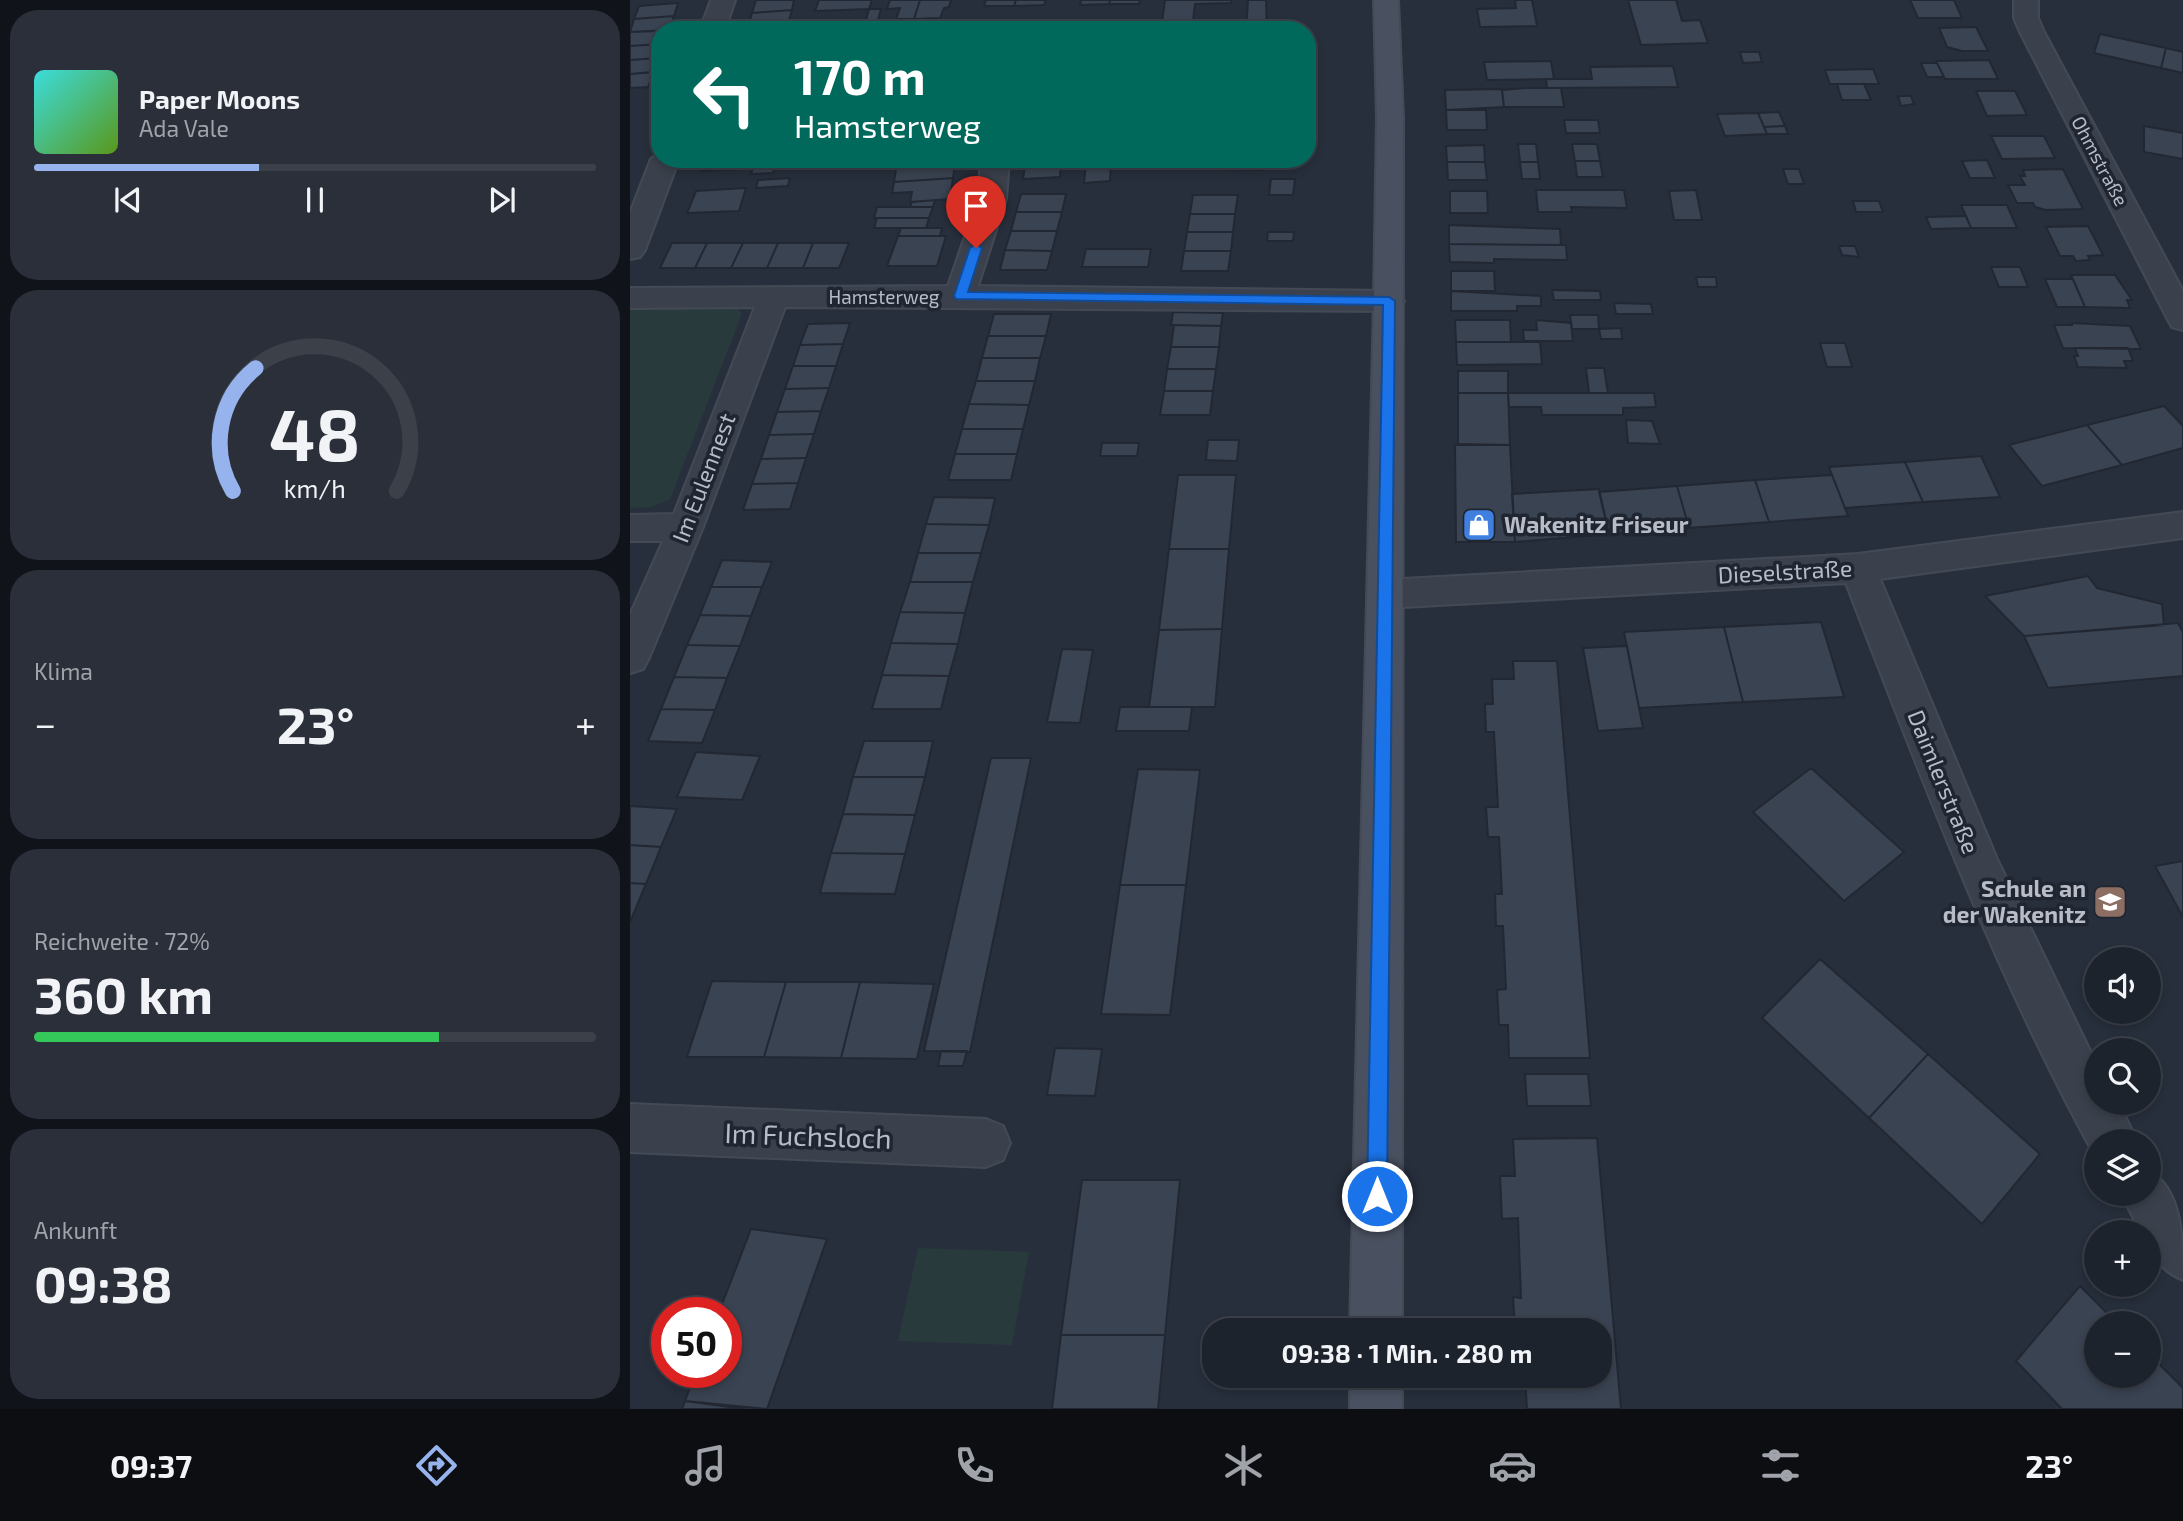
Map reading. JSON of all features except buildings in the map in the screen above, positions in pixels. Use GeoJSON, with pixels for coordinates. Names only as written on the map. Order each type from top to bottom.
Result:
{"type":"FeatureCollection","features":[{"type":"Feature","properties":{"kind":"main road"},"geometry":{"type":"LineString","coordinates":[[1376,1318],[1389,301],[1390,117],[1386,0]]}},
{"type":"Feature","properties":{"kind":"main road"},"geometry":{"type":"LineString","coordinates":[[1376,1388],[1376,1409]]}},
{"type":"Feature","properties":{"kind":"street"},"geometry":{"type":"LineString","coordinates":[[715,21],[723,0]]}},
{"type":"Feature","properties":{"kind":"street","name":"Ohmstraße"},"geometry":{"type":"LineString","coordinates":[[2026,0],[2026,18],[2032,32],[2183,320]]}},
{"type":"Feature","properties":{"kind":"street"},"geometry":{"type":"LineString","coordinates":[[630,250],[640,201],[660,168]]}},
{"type":"Feature","properties":{"kind":"street"},"geometry":{"type":"LineString","coordinates":[[960,296],[992,199],[994,168]]}},
{"type":"Feature","properties":{"kind":"street","name":"Hamsterweg"},"geometry":{"type":"LineString","coordinates":[[630,298],[960,296],[1389,301]]}},
{"type":"Feature","properties":{"kind":"street","name":"Im Eulennest"},"geometry":{"type":"LineString","coordinates":[[630,658],[686,527],[774,298]]}},
{"type":"Feature","properties":{"kind":"street","name":"Dieselstraße"},"geometry":{"type":"LineString","coordinates":[[1385,594],[1858,568],[2183,525]]}},
{"type":"Feature","properties":{"kind":"street"},"geometry":{"type":"LineString","coordinates":[[630,527],[686,527]]}},
{"type":"Feature","properties":{"kind":"street","name":"Daimlerstraße"},"geometry":{"type":"LineString","coordinates":[[1858,568],[1962,831],[2013,946],[2068,1059],[2106,1129]]}},
{"type":"Feature","properties":{"kind":"street","name":"Im Fuchsloch"},"geometry":{"type":"LineString","coordinates":[[630,1128],[986,1143]]}},
{"type":"Feature","properties":{"kind":"street"},"geometry":{"type":"LineString","coordinates":[[2152,1206],[2183,1255]]}},
{"type":"Feature","properties":{"kind":"shaded area"},"geometry":{"type":"Polygon","coordinates":[[[737,308],[742,314],[670,499],[652,507],[630,508],[630,309],[737,308]]]}},
{"type":"Feature","properties":{"kind":"shaded area"},"geometry":{"type":"Polygon","coordinates":[[[918,1248],[1029,1252],[1012,1345],[898,1341],[918,1248]]]}},
{"type":"Feature","properties":{"kind":"place","name":"Wakenitz Friseur"},"geometry":{"type":"Point","coordinates":[1479,525]}},
{"type":"Feature","properties":{"kind":"place","name":"Schule an der Wakenitz"},"geometry":{"type":"Point","coordinates":[2110,902]}},
{"type":"Feature","properties":{"kind":"route"},"geometry":{"type":"LineString","coordinates":[[976,248],[960,296],[1389,301],[1377,1196]]}}]}
